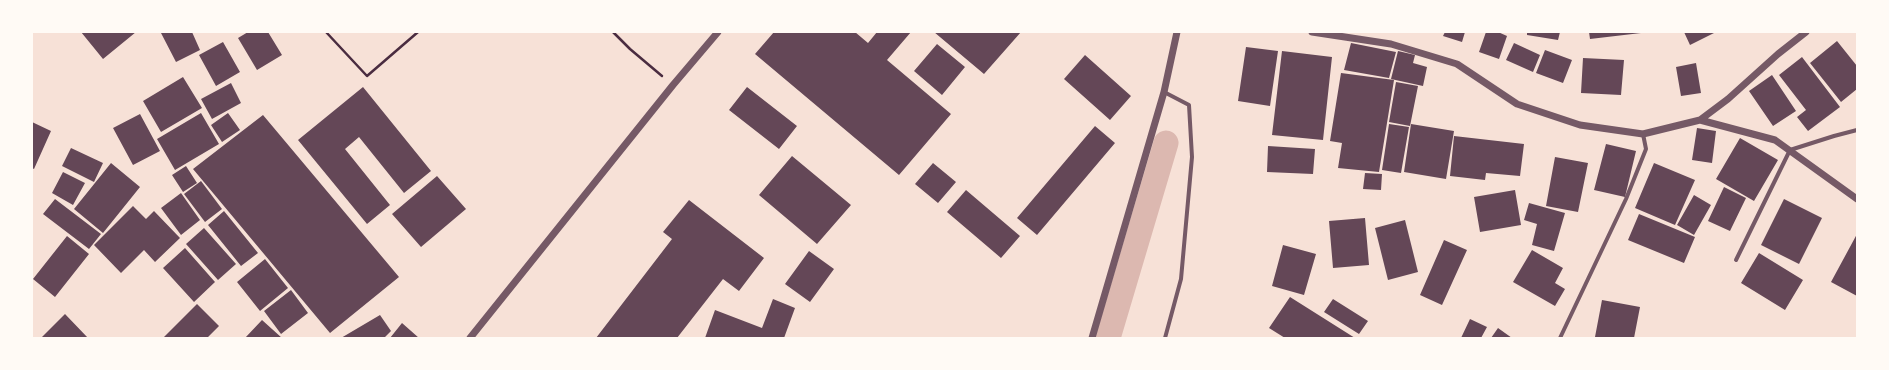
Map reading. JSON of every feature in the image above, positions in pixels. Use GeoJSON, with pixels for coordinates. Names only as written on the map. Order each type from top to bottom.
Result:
{"type":"FeatureCollection","features":[{"type":"Feature","properties":{"kind":"street"},"geometry":{"type":"LineString","coordinates":[[470,338],[673,85],[718,32]]}},
{"type":"Feature","properties":{"kind":"street"},"geometry":{"type":"LineString","coordinates":[[1092,338],[1164,92],[1177,32]]}},
{"type":"Feature","properties":{"kind":"street"},"geometry":{"type":"LineString","coordinates":[[1312,32],[1391,44],[1457,64],[1517,104],[1580,125],[1643,134],[1700,120],[1728,99],[1778,54],[1806,32]]}},
{"type":"Feature","properties":{"kind":"street"},"geometry":{"type":"LineString","coordinates":[[1164,92],[1189,105],[1192,158],[1181,279],[1165,338]]}},
{"type":"Feature","properties":{"kind":"street"},"geometry":{"type":"LineString","coordinates":[[1700,120],[1775,140],[1857,199]]}},
{"type":"Feature","properties":{"kind":"street"},"geometry":{"type":"LineString","coordinates":[[1736,260],[1790,150],[1857,130]]}},
{"type":"Feature","properties":{"kind":"street"},"geometry":{"type":"LineString","coordinates":[[1560,338],[1626,199],[1646,150],[1643,134]]}},
{"type":"Feature","properties":{"kind":"path"},"geometry":{"type":"LineString","coordinates":[[326,32],[367,76],[418,32]]}},
{"type":"Feature","properties":{"kind":"path"},"geometry":{"type":"LineString","coordinates":[[613,32],[630,49],[673,85]]}},
{"type":"Feature","properties":{"kind":"building"},"geometry":{"type":"Polygon","coordinates":[[[81,32],[136,32],[103,59],[81,32]]]}},
{"type":"Feature","properties":{"kind":"building"},"geometry":{"type":"Polygon","coordinates":[[[192,32],[200,50],[176,62],[161,33],[192,32]]]}},
{"type":"Feature","properties":{"kind":"building"},"geometry":{"type":"Polygon","coordinates":[[[248,32],[268,32],[282,55],[257,70],[238,38],[248,32]]]}},
{"type":"Feature","properties":{"kind":"building"},"geometry":{"type":"Polygon","coordinates":[[[774,32],[855,32],[868,43],[877,32],[911,32],[887,60],[951,114],[899,175],[755,54],[774,32]]]}},
{"type":"Feature","properties":{"kind":"building"},"geometry":{"type":"Polygon","coordinates":[[[934,32],[1021,32],[984,74],[934,32]]]}},
{"type":"Feature","properties":{"kind":"building"},"geometry":{"type":"Polygon","coordinates":[[[1445,32],[1465,32],[1462,42],[1443,36],[1445,32]]]}},
{"type":"Feature","properties":{"kind":"building"},"geometry":{"type":"Polygon","coordinates":[[[1486,32],[1498,32],[1507,36],[1499,59],[1479,52],[1486,32]]]}},
{"type":"Feature","properties":{"kind":"building"},"geometry":{"type":"Polygon","coordinates":[[[1527,32],[1560,32],[1558,40],[1527,35],[1527,32]]]}},
{"type":"Feature","properties":{"kind":"building"},"geometry":{"type":"Polygon","coordinates":[[[1589,32],[1641,32],[1641,33],[1590,39],[1589,32]]]}},
{"type":"Feature","properties":{"kind":"building"},"geometry":{"type":"Polygon","coordinates":[[[1684,32],[1716,32],[1690,45],[1684,32]]]}},
{"type":"Feature","properties":{"kind":"building"},"geometry":{"type":"Polygon","coordinates":[[[1837,41],[1857,66],[1857,89],[1841,102],[1810,63],[1837,41]]]}},
{"type":"Feature","properties":{"kind":"building"},"geometry":{"type":"Polygon","coordinates":[[[223,42],[240,72],[216,86],[199,55],[223,42]]]}},
{"type":"Feature","properties":{"kind":"building"},"geometry":{"type":"Polygon","coordinates":[[[1351,43],[1396,52],[1389,78],[1344,70],[1351,43]]]}},
{"type":"Feature","properties":{"kind":"building"},"geometry":{"type":"Polygon","coordinates":[[[1514,43],[1540,55],[1533,72],[1506,60],[1514,43]]]}},
{"type":"Feature","properties":{"kind":"building"},"geometry":{"type":"Polygon","coordinates":[[[937,44],[965,67],[942,95],[914,71],[937,44]]]}},
{"type":"Feature","properties":{"kind":"building"},"geometry":{"type":"Polygon","coordinates":[[[1246,47],[1278,51],[1270,106],[1238,101],[1246,47]]]}},
{"type":"Feature","properties":{"kind":"building"},"geometry":{"type":"Polygon","coordinates":[[[1545,50],[1572,60],[1563,83],[1536,73],[1545,50]]]}},
{"type":"Feature","properties":{"kind":"building"},"geometry":{"type":"Polygon","coordinates":[[[1282,51],[1332,57],[1323,140],[1272,135],[1282,51]]]}},
{"type":"Feature","properties":{"kind":"building"},"geometry":{"type":"Polygon","coordinates":[[[1398,51],[1415,55],[1413,63],[1427,67],[1423,86],[1391,79],[1398,51]]]}},
{"type":"Feature","properties":{"kind":"building"},"geometry":{"type":"Polygon","coordinates":[[[1085,55],[1131,96],[1110,120],[1064,79],[1085,55]]]}},
{"type":"Feature","properties":{"kind":"building"},"geometry":{"type":"Polygon","coordinates":[[[1802,57],[1840,107],[1808,131],[1797,117],[1806,110],[1779,75],[1802,57]]]}},
{"type":"Feature","properties":{"kind":"building"},"geometry":{"type":"Polygon","coordinates":[[[1583,58],[1624,60],[1621,95],[1581,93],[1583,58]]]}},
{"type":"Feature","properties":{"kind":"building"},"geometry":{"type":"Polygon","coordinates":[[[1696,63],[1701,93],[1681,96],[1676,67],[1696,63]]]}},
{"type":"Feature","properties":{"kind":"building"},"geometry":{"type":"Polygon","coordinates":[[[1341,73],[1394,80],[1379,172],[1338,168],[1342,143],[1330,141],[1341,73]]]}},
{"type":"Feature","properties":{"kind":"building"},"geometry":{"type":"Polygon","coordinates":[[[1772,75],[1796,111],[1773,126],[1749,91],[1772,75]]]}},
{"type":"Feature","properties":{"kind":"building"},"geometry":{"type":"Polygon","coordinates":[[[183,77],[202,108],[161,132],[143,101],[183,77]]]}},
{"type":"Feature","properties":{"kind":"building"},"geometry":{"type":"Polygon","coordinates":[[[1396,82],[1418,86],[1410,126],[1389,122],[1396,82]]]}},
{"type":"Feature","properties":{"kind":"building"},"geometry":{"type":"Polygon","coordinates":[[[231,83],[241,103],[212,119],[201,99],[231,83]]]}},
{"type":"Feature","properties":{"kind":"building"},"geometry":{"type":"Polygon","coordinates":[[[363,87],[431,171],[404,193],[359,137],[345,149],[390,205],[367,224],[298,140],[363,87]]]}},
{"type":"Feature","properties":{"kind":"building"},"geometry":{"type":"Polygon","coordinates":[[[747,87],[797,126],[779,149],[729,110],[747,87]]]}},
{"type":"Feature","properties":{"kind":"building"},"geometry":{"type":"Polygon","coordinates":[[[201,113],[219,144],[175,170],[157,139],[201,113]]]}},
{"type":"Feature","properties":{"kind":"building"},"geometry":{"type":"Polygon","coordinates":[[[228,113],[240,130],[222,142],[211,125],[228,113]]]}},
{"type":"Feature","properties":{"kind":"building"},"geometry":{"type":"Polygon","coordinates":[[[140,114],[160,151],[133,165],[113,128],[140,114]]]}},
{"type":"Feature","properties":{"kind":"building"},"geometry":{"type":"Polygon","coordinates":[[[263,115],[399,277],[330,333],[193,169],[263,115]]]}},
{"type":"Feature","properties":{"kind":"building"},"geometry":{"type":"Polygon","coordinates":[[[32,122],[51,131],[34,169],[32,168],[32,122]]]}},
{"type":"Feature","properties":{"kind":"building"},"geometry":{"type":"Polygon","coordinates":[[[1389,124],[1409,127],[1401,173],[1382,170],[1389,124]]]}},
{"type":"Feature","properties":{"kind":"building"},"geometry":{"type":"Polygon","coordinates":[[[1411,124],[1454,131],[1446,179],[1404,172],[1411,124]]]}},
{"type":"Feature","properties":{"kind":"building"},"geometry":{"type":"Polygon","coordinates":[[[1095,126],[1115,143],[1037,235],[1017,218],[1095,126]]]}},
{"type":"Feature","properties":{"kind":"building"},"geometry":{"type":"Polygon","coordinates":[[[1697,128],[1716,131],[1712,163],[1692,160],[1697,128]]]}},
{"type":"Feature","properties":{"kind":"building"},"geometry":{"type":"Polygon","coordinates":[[[1454,136],[1524,144],[1520,176],[1486,173],[1485,180],[1450,176],[1454,136]]]}},
{"type":"Feature","properties":{"kind":"building"},"geometry":{"type":"Polygon","coordinates":[[[1740,138],[1778,160],[1754,201],[1716,179],[1740,138]]]}},
{"type":"Feature","properties":{"kind":"building"},"geometry":{"type":"Polygon","coordinates":[[[1606,144],[1636,151],[1625,197],[1594,190],[1606,144]]]}},
{"type":"Feature","properties":{"kind":"building"},"geometry":{"type":"Polygon","coordinates":[[[1268,146],[1315,149],[1313,174],[1267,172],[1268,146]]]}},
{"type":"Feature","properties":{"kind":"building"},"geometry":{"type":"Polygon","coordinates":[[[71,148],[103,163],[94,182],[62,166],[71,148]]]}},
{"type":"Feature","properties":{"kind":"building"},"geometry":{"type":"Polygon","coordinates":[[[792,156],[851,205],[817,244],[759,195],[792,156]]]}},
{"type":"Feature","properties":{"kind":"building"},"geometry":{"type":"Polygon","coordinates":[[[1555,157],[1588,163],[1578,212],[1546,206],[1555,157]]]}},
{"type":"Feature","properties":{"kind":"building"},"geometry":{"type":"Polygon","coordinates":[[[111,163],[140,187],[103,233],[74,209],[111,163]]]}},
{"type":"Feature","properties":{"kind":"building"},"geometry":{"type":"Polygon","coordinates":[[[933,163],[956,182],[938,203],[915,184],[933,163]]]}},
{"type":"Feature","properties":{"kind":"building"},"geometry":{"type":"Polygon","coordinates":[[[1654,163],[1695,180],[1675,225],[1635,208],[1654,163]]]}},
{"type":"Feature","properties":{"kind":"building"},"geometry":{"type":"Polygon","coordinates":[[[186,166],[197,183],[183,192],[172,175],[186,166]]]}},
{"type":"Feature","properties":{"kind":"building"},"geometry":{"type":"Polygon","coordinates":[[[63,172],[85,183],[73,205],[52,193],[63,172]]]}},
{"type":"Feature","properties":{"kind":"building"},"geometry":{"type":"Polygon","coordinates":[[[1365,173],[1382,174],[1381,190],[1363,189],[1365,173]]]}},
{"type":"Feature","properties":{"kind":"building"},"geometry":{"type":"Polygon","coordinates":[[[437,176],[466,209],[421,247],[392,214],[437,176]]]}},
{"type":"Feature","properties":{"kind":"building"},"geometry":{"type":"Polygon","coordinates":[[[201,181],[222,209],[205,222],[184,194],[201,181]]]}},
{"type":"Feature","properties":{"kind":"building"},"geometry":{"type":"Polygon","coordinates":[[[1724,187],[1746,198],[1730,231],[1708,221],[1724,187]]]}},
{"type":"Feature","properties":{"kind":"building"},"geometry":{"type":"Polygon","coordinates":[[[966,190],[1020,236],[1001,258],[947,212],[966,190]]]}},
{"type":"Feature","properties":{"kind":"building"},"geometry":{"type":"Polygon","coordinates":[[[1515,190],[1521,225],[1480,232],[1474,197],[1515,190]]]}},
{"type":"Feature","properties":{"kind":"building"},"geometry":{"type":"Polygon","coordinates":[[[181,193],[200,220],[181,235],[161,208],[181,193]]]}},
{"type":"Feature","properties":{"kind":"building"},"geometry":{"type":"Polygon","coordinates":[[[1694,195],[1711,205],[1694,235],[1677,225],[1694,195]]]}},
{"type":"Feature","properties":{"kind":"building"},"geometry":{"type":"Polygon","coordinates":[[[55,199],[101,234],[89,249],[43,214],[55,199]]]}},
{"type":"Feature","properties":{"kind":"building"},"geometry":{"type":"Polygon","coordinates":[[[1784,199],[1822,218],[1799,264],[1761,245],[1784,199]]]}},
{"type":"Feature","properties":{"kind":"building"},"geometry":{"type":"Polygon","coordinates":[[[689,200],[764,258],[739,291],[723,279],[677,338],[596,338],[672,239],[663,232],[689,200]]]}},
{"type":"Feature","properties":{"kind":"building"},"geometry":{"type":"Polygon","coordinates":[[[1529,203],[1565,213],[1554,251],[1532,245],[1537,224],[1524,220],[1529,203]]]}},
{"type":"Feature","properties":{"kind":"building"},"geometry":{"type":"Polygon","coordinates":[[[133,206],[146,219],[154,211],[180,238],[155,262],[144,250],[121,273],[94,245],[133,206]]]}},
{"type":"Feature","properties":{"kind":"building"},"geometry":{"type":"Polygon","coordinates":[[[224,211],[258,253],[241,266],[208,225],[224,211]]]}},
{"type":"Feature","properties":{"kind":"building"},"geometry":{"type":"Polygon","coordinates":[[[1639,214],[1695,237],[1684,263],[1628,240],[1639,214]]]}},
{"type":"Feature","properties":{"kind":"building"},"geometry":{"type":"Polygon","coordinates":[[[1365,218],[1369,265],[1333,268],[1329,221],[1365,218]]]}},
{"type":"Feature","properties":{"kind":"building"},"geometry":{"type":"Polygon","coordinates":[[[1405,220],[1418,272],[1388,280],[1375,228],[1405,220]]]}},
{"type":"Feature","properties":{"kind":"building"},"geometry":{"type":"Polygon","coordinates":[[[204,228],[236,264],[218,280],[186,244],[204,228]]]}},
{"type":"Feature","properties":{"kind":"building"},"geometry":{"type":"Polygon","coordinates":[[[1857,234],[1857,296],[1831,282],[1857,234]]]}},
{"type":"Feature","properties":{"kind":"building"},"geometry":{"type":"Polygon","coordinates":[[[67,236],[89,254],[55,297],[33,279],[67,236]]]}},
{"type":"Feature","properties":{"kind":"building"},"geometry":{"type":"Polygon","coordinates":[[[1444,240],[1467,250],[1442,305],[1420,295],[1444,240]]]}},
{"type":"Feature","properties":{"kind":"building"},"geometry":{"type":"Polygon","coordinates":[[[1283,245],[1316,254],[1304,295],[1272,286],[1283,245]]]}},
{"type":"Feature","properties":{"kind":"building"},"geometry":{"type":"Polygon","coordinates":[[[185,248],[215,282],[194,302],[163,268],[185,248]]]}},
{"type":"Feature","properties":{"kind":"building"},"geometry":{"type":"Polygon","coordinates":[[[1532,250],[1563,268],[1555,283],[1565,289],[1555,306],[1513,282],[1532,250]]]}},
{"type":"Feature","properties":{"kind":"building"},"geometry":{"type":"Polygon","coordinates":[[[809,251],[834,269],[810,302],[785,284],[809,251]]]}},
{"type":"Feature","properties":{"kind":"building"},"geometry":{"type":"Polygon","coordinates":[[[1759,253],[1803,280],[1785,310],[1741,283],[1759,253]]]}},
{"type":"Feature","properties":{"kind":"building"},"geometry":{"type":"Polygon","coordinates":[[[265,259],[288,288],[260,311],[237,282],[265,259]]]}},
{"type":"Feature","properties":{"kind":"building"},"geometry":{"type":"Polygon","coordinates":[[[291,290],[308,313],[281,334],[264,311],[291,290]]]}},
{"type":"Feature","properties":{"kind":"building"},"geometry":{"type":"Polygon","coordinates":[[[1290,297],[1355,338],[1285,338],[1269,328],[1290,297]]]}},
{"type":"Feature","properties":{"kind":"building"},"geometry":{"type":"Polygon","coordinates":[[[773,299],[795,308],[784,338],[705,338],[715,310],[762,328],[773,299]]]}},
{"type":"Feature","properties":{"kind":"building"},"geometry":{"type":"Polygon","coordinates":[[[1333,299],[1368,321],[1359,334],[1324,312],[1333,299]]]}},
{"type":"Feature","properties":{"kind":"building"},"geometry":{"type":"Polygon","coordinates":[[[1602,300],[1640,307],[1634,338],[1595,337],[1602,300]]]}},
{"type":"Feature","properties":{"kind":"building"},"geometry":{"type":"Polygon","coordinates":[[[197,304],[219,326],[207,338],[163,338],[197,304]]]}},
{"type":"Feature","properties":{"kind":"building"},"geometry":{"type":"Polygon","coordinates":[[[65,314],[88,338],[41,338],[65,314]]]}},
{"type":"Feature","properties":{"kind":"building"},"geometry":{"type":"Polygon","coordinates":[[[380,315],[391,331],[384,338],[341,338],[380,315]]]}},
{"type":"Feature","properties":{"kind":"building"},"geometry":{"type":"Polygon","coordinates":[[[1470,319],[1487,327],[1481,338],[1461,338],[1470,319]]]}},
{"type":"Feature","properties":{"kind":"building"},"geometry":{"type":"Polygon","coordinates":[[[262,320],[282,338],[245,338],[262,320]]]}},
{"type":"Feature","properties":{"kind":"building"},"geometry":{"type":"Polygon","coordinates":[[[402,323],[419,338],[390,338],[402,323]]]}},
{"type":"Feature","properties":{"kind":"building"},"geometry":{"type":"Polygon","coordinates":[[[1498,328],[1512,338],[1491,338],[1498,328]]]}},
{"type":"Feature","properties":{"kind":"waterway"},"geometry":{"type":"LineString","coordinates":[[1108,338],[1166,143]]}}]}
